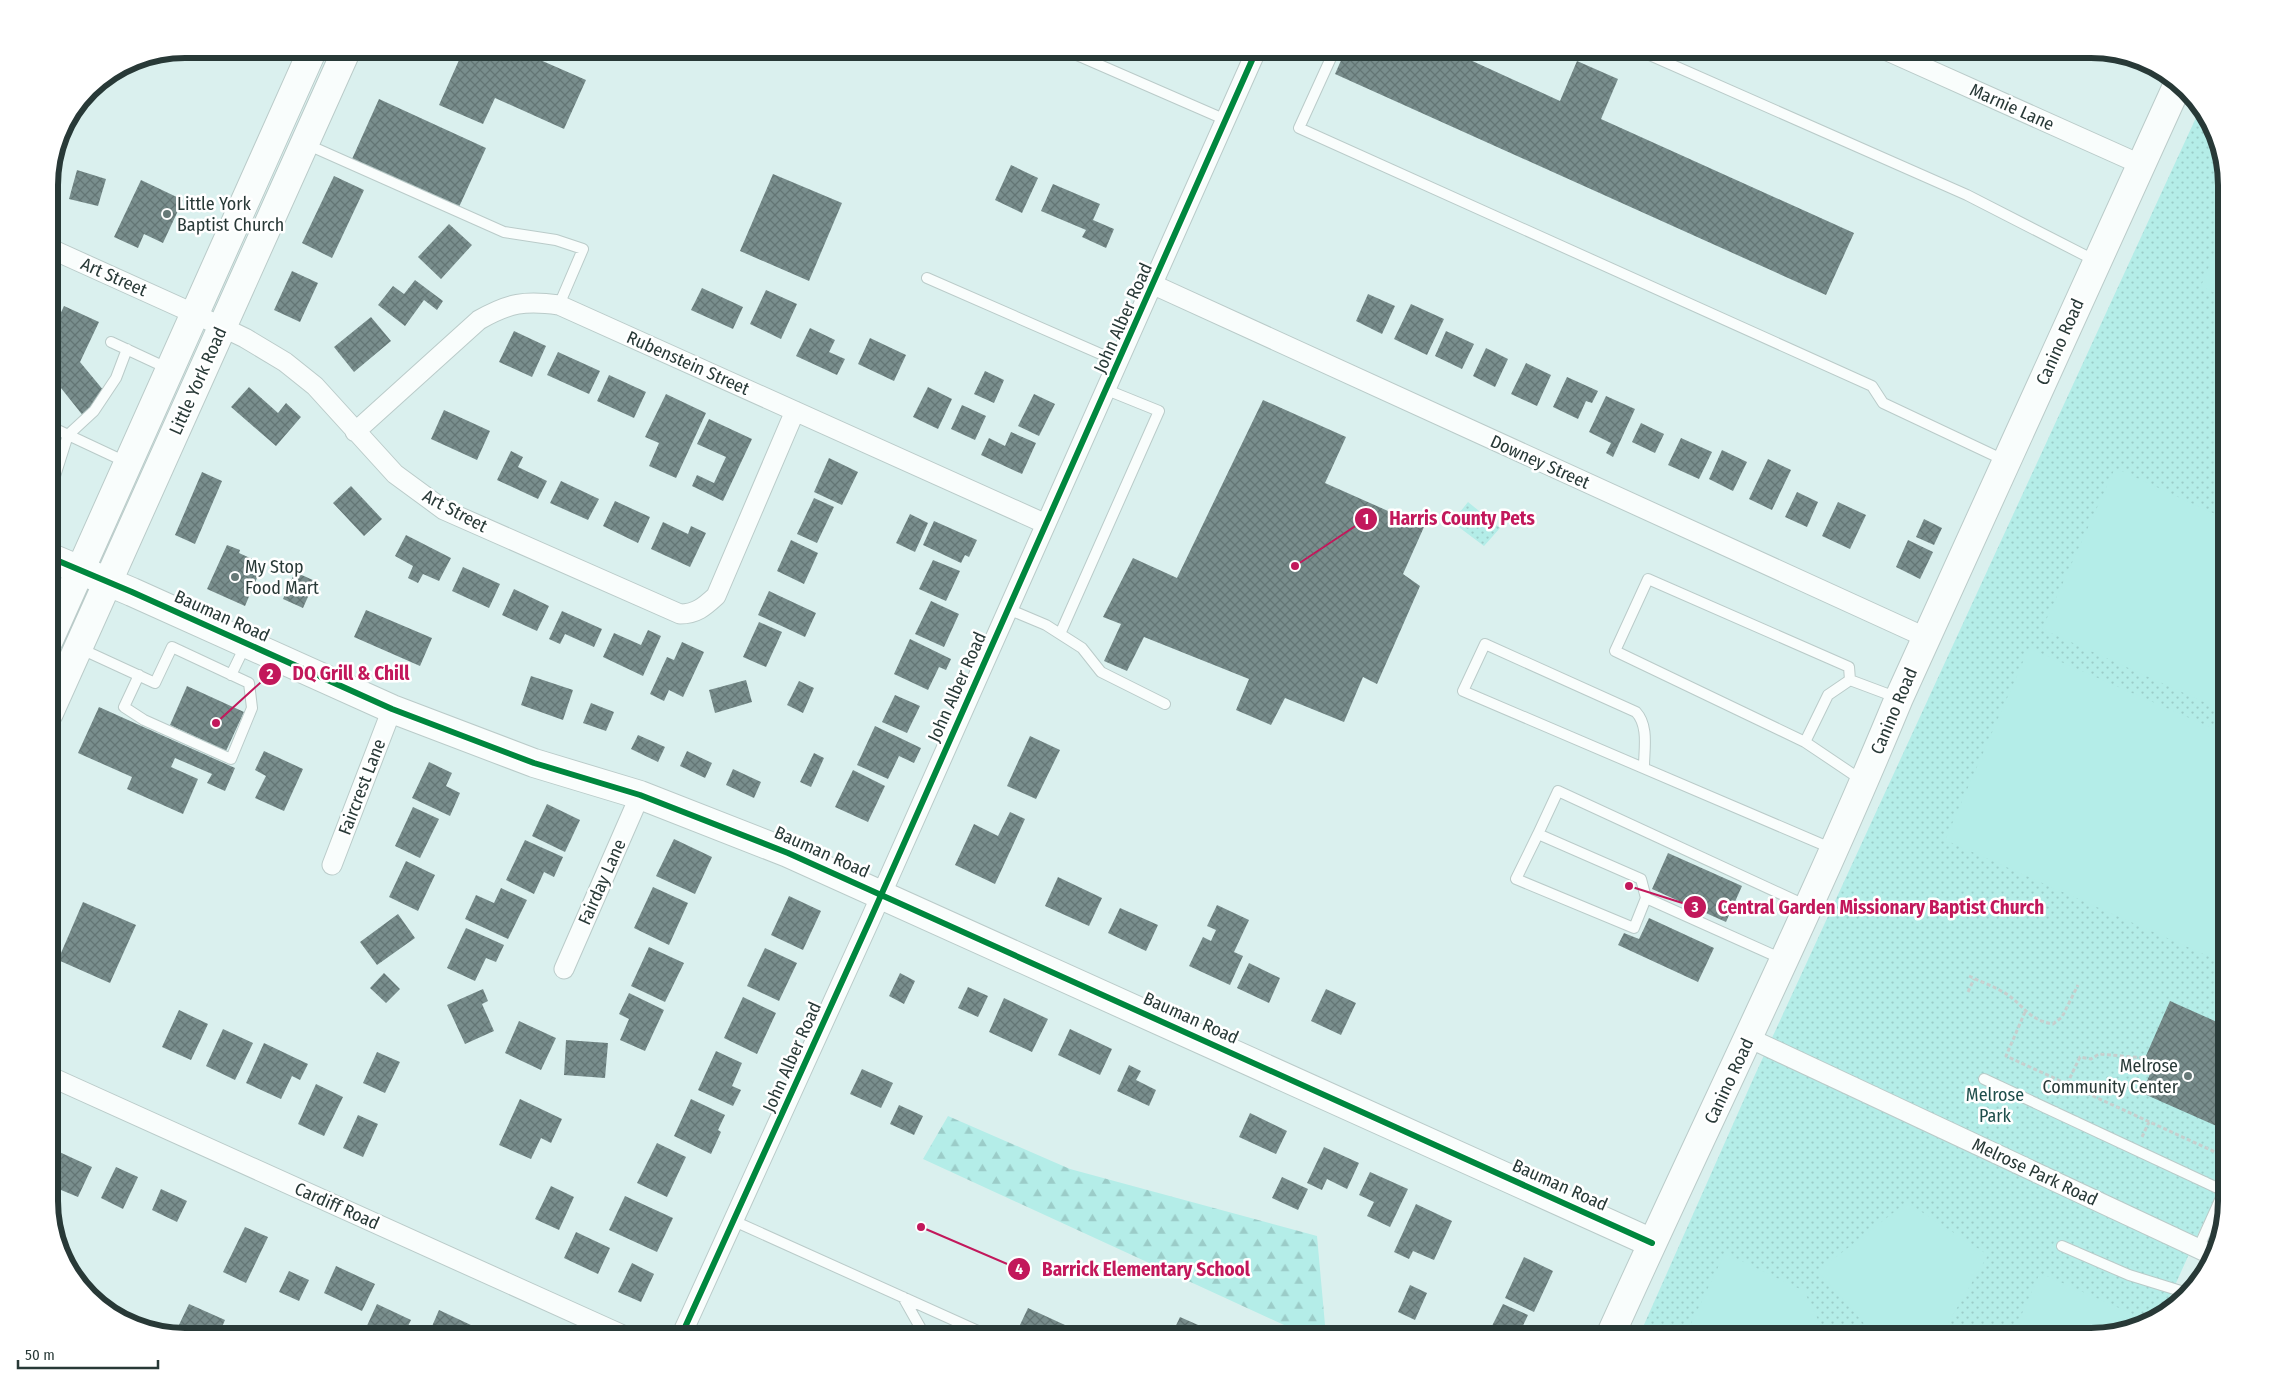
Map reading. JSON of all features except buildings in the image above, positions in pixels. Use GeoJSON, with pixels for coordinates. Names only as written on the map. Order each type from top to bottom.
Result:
{"type":"FeatureCollection","features":[{"type":"Feature","properties":{"kind":"street","name":"Little York Road"},"geometry":{"type":"LineString","coordinates":[[58,620],[195,314],[307,58]]}},
{"type":"Feature","properties":{"kind":"street","name":"Little York Road"},"geometry":{"type":"LineString","coordinates":[[58,694],[342,58]]}},
{"type":"Feature","properties":{"kind":"street","name":"John Alber Road"},"geometry":{"type":"LineString","coordinates":[[685,1328],[1120,362],[1254,58]]}},
{"type":"Feature","properties":{"kind":"street","name":"Marnie Lane"},"geometry":{"type":"LineString","coordinates":[[1903,58],[2142,165]]}},
{"type":"Feature","properties":{"kind":"street","name":"Canino Road"},"geometry":{"type":"LineString","coordinates":[[1614,1328],[1749,1038],[1864,782],[1899,698],[2175,90]]}},
{"type":"Feature","properties":{"kind":"street","name":"Art Street"},"geometry":{"type":"LineString","coordinates":[[58,252],[245,338],[285,362],[315,386],[395,474],[444,510],[666,610],[680,614],[691,614],[703,608],[716,596],[795,411]]}},
{"type":"Feature","properties":{"kind":"street","name":"Downey Street"},"geometry":{"type":"LineString","coordinates":[[1154,286],[1927,638]]}},
{"type":"Feature","properties":{"kind":"street","name":"Rubenstein Street"},"geometry":{"type":"LineString","coordinates":[[355,432],[479,320],[500,308],[519,302],[559,304],[1046,524]]}},
{"type":"Feature","properties":{"kind":"street","name":"Bauman Road"},"geometry":{"type":"LineString","coordinates":[[58,561],[392,709],[534,763],[640,795],[788,852],[1652,1243]]}},
{"type":"Feature","properties":{"kind":"street","name":"Faircrest Lane"},"geometry":{"type":"LineString","coordinates":[[332,865],[392,709]]}},
{"type":"Feature","properties":{"kind":"street","name":"Fairday Lane"},"geometry":{"type":"LineString","coordinates":[[564,970],[640,795]]}},
{"type":"Feature","properties":{"kind":"street","name":"Melrose Park Road"},"geometry":{"type":"LineString","coordinates":[[1749,1038],[2205,1252]]}},
{"type":"Feature","properties":{"kind":"street","name":"Cardiff Road"},"geometry":{"type":"LineString","coordinates":[[58,1080],[607,1328]]}},
{"type":"Feature","properties":{"kind":"lane"},"geometry":{"type":"LineString","coordinates":[[1084,58],[1226,120]]}},
{"type":"Feature","properties":{"kind":"lane"},"geometry":{"type":"LineString","coordinates":[[1331,58],[1299,128],[1872,386],[1883,403],[2006,462]]}},
{"type":"Feature","properties":{"kind":"lane"},"geometry":{"type":"LineString","coordinates":[[1656,58],[1967,195],[2097,262]]}},
{"type":"Feature","properties":{"kind":"lane"},"geometry":{"type":"LineString","coordinates":[[304,143],[504,232],[556,240],[583,249],[559,304]]}},
{"type":"Feature","properties":{"kind":"lane"},"geometry":{"type":"LineString","coordinates":[[927,278],[1120,362]]}},
{"type":"Feature","properties":{"kind":"lane"},"geometry":{"type":"LineString","coordinates":[[111,342],[170,370]]}},
{"type":"Feature","properties":{"kind":"lane"},"geometry":{"type":"LineString","coordinates":[[58,467],[68,435],[94,411],[116,378],[127,349]]}},
{"type":"Feature","properties":{"kind":"lane"},"geometry":{"type":"LineString","coordinates":[[1060,634],[1159,411],[1107,390]]}},
{"type":"Feature","properties":{"kind":"lane"},"geometry":{"type":"LineString","coordinates":[[58,430],[128,463]]}},
{"type":"Feature","properties":{"kind":"lane"},"geometry":{"type":"LineString","coordinates":[[1850,680],[1850,667],[1648,579],[1615,651],[1805,742],[1864,782]]}},
{"type":"Feature","properties":{"kind":"lane"},"geometry":{"type":"LineString","coordinates":[[1008,609],[1046,625],[1082,648],[1101,672],[1166,704]]}},
{"type":"Feature","properties":{"kind":"lane"},"geometry":{"type":"LineString","coordinates":[[232,675],[246,643]]}},
{"type":"Feature","properties":{"kind":"lane"},"geometry":{"type":"LineString","coordinates":[[1644,767],[1644,727],[1641,717],[1636,712],[1485,644],[1462,691],[1834,849]]}},
{"type":"Feature","properties":{"kind":"lane"},"geometry":{"type":"LineString","coordinates":[[79,648],[138,675],[155,683],[172,647],[249,683],[252,708],[231,759],[144,720],[124,707],[138,675]]}},
{"type":"Feature","properties":{"kind":"lane"},"geometry":{"type":"LineString","coordinates":[[1850,680],[1899,698]]}},
{"type":"Feature","properties":{"kind":"lane"},"geometry":{"type":"LineString","coordinates":[[1805,742],[1828,695],[1850,680]]}},
{"type":"Feature","properties":{"kind":"lane"},"geometry":{"type":"LineString","coordinates":[[1538,834],[1641,879],[1646,898],[1634,928],[1516,880],[1558,791],[1808,906]]}},
{"type":"Feature","properties":{"kind":"lane"},"geometry":{"type":"LineString","coordinates":[[1646,898],[1784,960]]}},
{"type":"Feature","properties":{"kind":"lane"},"geometry":{"type":"LineString","coordinates":[[1984,1079],[2218,1188]]}},
{"type":"Feature","properties":{"kind":"lane"},"geometry":{"type":"LineString","coordinates":[[2205,1252],[2215,1220]]}},
{"type":"Feature","properties":{"kind":"lane"},"geometry":{"type":"LineString","coordinates":[[734,1221],[971,1328]]}},
{"type":"Feature","properties":{"kind":"lane"},"geometry":{"type":"LineString","coordinates":[[2062,1246],[2129,1275],[2179,1291]]}},
{"type":"Feature","properties":{"kind":"lane"},"geometry":{"type":"LineString","coordinates":[[902,1297],[920,1328]]}},
{"type":"Feature","properties":{"kind":"path"},"geometry":{"type":"LineString","coordinates":[[1968,976],[2006,994],[2024,1012],[2044,1022],[2053,1024],[2062,1017],[2078,985]]}},
{"type":"Feature","properties":{"kind":"path"},"geometry":{"type":"LineString","coordinates":[[1968,992],[1974,978]]}},
{"type":"Feature","properties":{"kind":"path"},"geometry":{"type":"LineString","coordinates":[[2024,1012],[2006,1056],[2218,1153]]}},
{"type":"Feature","properties":{"kind":"path"},"geometry":{"type":"LineString","coordinates":[[2067,1084],[2080,1057],[2091,1059],[2100,1054],[2145,1058]]}},
{"type":"Feature","properties":{"kind":"green space","name":"Melrose Park"},"geometry":{"type":"Polygon","coordinates":[[[2197,116],[2208,136],[2217,176],[2218,1200],[2214,1225],[2204,1221],[2168,1301],[2139,1318],[2107,1326],[2090,1328],[1643,1328],[1754,1077],[2197,116]]]}},
{"type":"Feature","properties":{"kind":"green space"},"geometry":{"type":"Polygon","coordinates":[[[2217,247],[2217,294],[2201,286],[2217,247]]]}},
{"type":"Feature","properties":{"kind":"green space"},"geometry":{"type":"Polygon","coordinates":[[[2115,468],[2217,515],[2218,708],[2042,629],[2115,468]]]}},
{"type":"Feature","properties":{"kind":"green space"},"geometry":{"type":"Polygon","coordinates":[[[1468,502],[1500,528],[1484,546],[1452,522],[1468,502]]]}},
{"type":"Feature","properties":{"kind":"green space"},"geometry":{"type":"Polygon","coordinates":[[[2029,648],[2218,730],[2218,960],[1945,840],[2029,648]]]}},
{"type":"Feature","properties":{"kind":"green space"},"geometry":{"type":"Polygon","coordinates":[[[948,1116],[1070,1169],[1317,1236],[1325,1328],[1291,1328],[923,1159],[948,1116]]]}},
{"type":"Feature","properties":{"kind":"green space"},"geometry":{"type":"Polygon","coordinates":[[[1911,1205],[1988,1255],[1945,1328],[1868,1328],[1818,1271],[1902,1206],[1911,1205]]]}},
{"type":"Feature","properties":{"kind":"green space"},"geometry":{"type":"Polygon","coordinates":[[[1725,1253],[1804,1291],[1822,1328],[1689,1328],[1725,1253]]]}},
{"type":"Feature","properties":{"kind":"green space"},"geometry":{"type":"Polygon","coordinates":[[[2040,1273],[2137,1316],[2136,1319],[2123,1323],[2090,1328],[2016,1328],[2040,1273]]]}},
{"type":"Feature","properties":{"kind":"cycle path"},"geometry":{"type":"LineString","coordinates":[[685,1328],[870,920],[1253,58]]}},
{"type":"Feature","properties":{"kind":"cycle path"},"geometry":{"type":"LineString","coordinates":[[58,561],[392,709],[534,763],[640,795],[788,853],[1652,1243]]}},
{"type":"Feature","properties":{"kind":"place","name":"Little York Baptist Church"},"geometry":{"type":"Point","coordinates":[167,214]}},
{"type":"Feature","properties":{"kind":"place","name":"Harris County Pets"},"geometry":{"type":"Point","coordinates":[1295,566]}},
{"type":"Feature","properties":{"kind":"place","name":"My Stop Food Mart"},"geometry":{"type":"Point","coordinates":[235,577]}},
{"type":"Feature","properties":{"kind":"place","name":"DQ Grill & Chill"},"geometry":{"type":"Point","coordinates":[216,723]}},
{"type":"Feature","properties":{"kind":"place","name":"Central Garden Missionary Baptist Church"},"geometry":{"type":"Point","coordinates":[1629,886]}},
{"type":"Feature","properties":{"kind":"place","name":"Melrose Community Center"},"geometry":{"type":"Point","coordinates":[2188,1076]}},
{"type":"Feature","properties":{"kind":"place","name":"Barrick Elementary School"},"geometry":{"type":"Point","coordinates":[921,1227]}}]}
